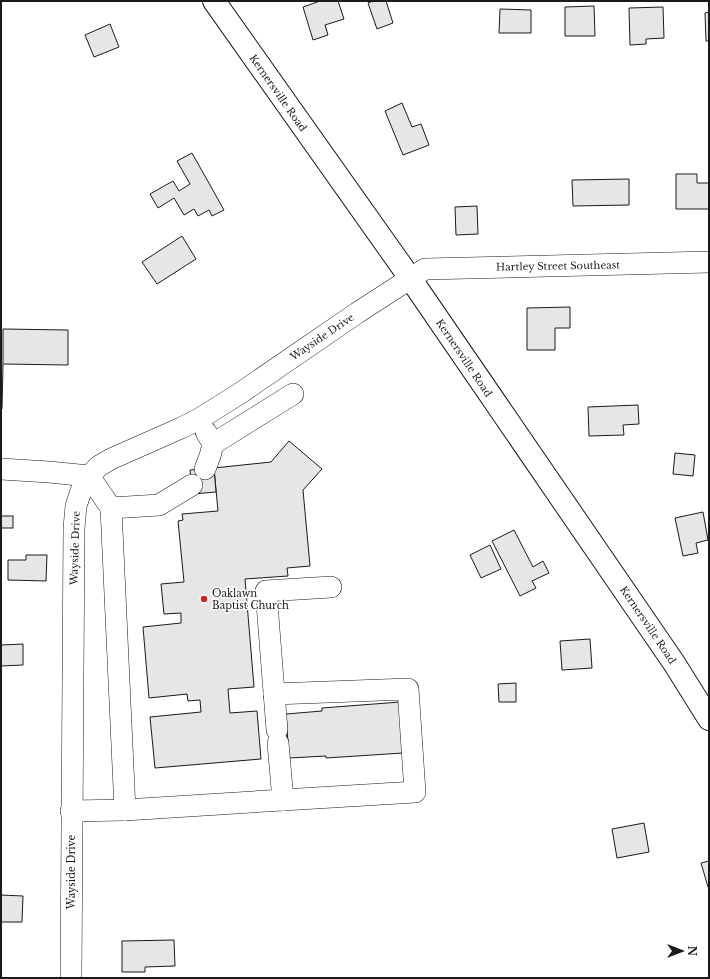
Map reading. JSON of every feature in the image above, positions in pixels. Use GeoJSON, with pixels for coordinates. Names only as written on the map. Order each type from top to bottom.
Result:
{"type":"FeatureCollection","features":[{"type":"Feature","properties":{"kind":"main road","name":"Kernersville Road"},"geometry":{"type":"LineString","coordinates":[[214,1],[410,278],[674,662],[709,719]]}},
{"type":"Feature","properties":{"kind":"street","name":"Hartley Street Southeast"},"geometry":{"type":"LineString","coordinates":[[410,278],[424,269],[709,262]]}},
{"type":"Feature","properties":{"kind":"street","name":"Wayside Drive"},"geometry":{"type":"LineString","coordinates":[[71,978],[74,528],[76,506],[83,485],[89,476],[99,466],[111,458],[199,419],[239,394],[410,278]]}},
{"type":"Feature","properties":{"kind":"street"},"geometry":{"type":"LineString","coordinates":[[213,444],[293,394]]}},
{"type":"Feature","properties":{"kind":"street"},"geometry":{"type":"LineString","coordinates":[[199,419],[213,444],[205,469]]}},
{"type":"Feature","properties":{"kind":"street"},"geometry":{"type":"LineString","coordinates":[[1,469],[89,476],[111,508],[125,810]]}},
{"type":"Feature","properties":{"kind":"street"},"geometry":{"type":"LineString","coordinates":[[111,508],[159,505],[192,485]]}},
{"type":"Feature","properties":{"kind":"street"},"geometry":{"type":"LineString","coordinates":[[282,800],[266,591],[331,587]]}},
{"type":"Feature","properties":{"kind":"street"},"geometry":{"type":"LineString","coordinates":[[71,812],[415,792],[408,689],[274,694]]}},
{"type":"Feature","properties":{"kind":"building"},"geometry":{"type":"Polygon","coordinates":[[[320,1],[338,1],[344,19],[325,25],[328,35],[313,40],[303,7],[320,1]]]}},
{"type":"Feature","properties":{"kind":"building"},"geometry":{"type":"Polygon","coordinates":[[[373,1],[386,1],[393,23],[377,29],[368,3],[373,1]]]}},
{"type":"Feature","properties":{"kind":"building"},"geometry":{"type":"Polygon","coordinates":[[[594,6],[595,36],[565,36],[565,7],[594,6]]]}},
{"type":"Feature","properties":{"kind":"building"},"geometry":{"type":"Polygon","coordinates":[[[663,7],[664,38],[646,39],[646,44],[630,45],[629,8],[663,7]]]}},
{"type":"Feature","properties":{"kind":"building"},"geometry":{"type":"Polygon","coordinates":[[[500,9],[531,10],[531,33],[499,33],[500,9]]]}},
{"type":"Feature","properties":{"kind":"building"},"geometry":{"type":"Polygon","coordinates":[[[709,12],[709,41],[706,41],[705,13],[709,12]]]}},
{"type":"Feature","properties":{"kind":"building"},"geometry":{"type":"Polygon","coordinates":[[[110,24],[119,47],[94,57],[85,35],[110,24]]]}},
{"type":"Feature","properties":{"kind":"building"},"geometry":{"type":"Polygon","coordinates":[[[402,103],[412,127],[421,124],[429,145],[403,155],[385,111],[402,103]]]}},
{"type":"Feature","properties":{"kind":"building"},"geometry":{"type":"Polygon","coordinates":[[[192,153],[224,210],[212,216],[209,210],[198,216],[194,209],[184,215],[174,198],[158,208],[150,194],[173,181],[179,191],[190,184],[177,161],[192,153]]]}},
{"type":"Feature","properties":{"kind":"building"},"geometry":{"type":"Polygon","coordinates":[[[676,174],[697,174],[697,183],[709,183],[709,209],[676,209],[676,174]]]}},
{"type":"Feature","properties":{"kind":"building"},"geometry":{"type":"Polygon","coordinates":[[[629,179],[629,205],[573,206],[572,180],[629,179]]]}},
{"type":"Feature","properties":{"kind":"building"},"geometry":{"type":"Polygon","coordinates":[[[477,206],[478,234],[456,235],[455,207],[477,206]]]}},
{"type":"Feature","properties":{"kind":"building"},"geometry":{"type":"Polygon","coordinates":[[[182,236],[196,259],[157,284],[142,262],[182,236]]]}},
{"type":"Feature","properties":{"kind":"building"},"geometry":{"type":"Polygon","coordinates":[[[570,307],[570,328],[555,328],[555,350],[527,350],[527,308],[570,307]]]}},
{"type":"Feature","properties":{"kind":"building"},"geometry":{"type":"Polygon","coordinates":[[[3,329],[68,330],[68,365],[3,364],[3,329]]]}},
{"type":"Feature","properties":{"kind":"building"},"geometry":{"type":"Polygon","coordinates":[[[1,365],[3,365],[2,409],[1,409],[1,365]]]}},
{"type":"Feature","properties":{"kind":"building"},"geometry":{"type":"Polygon","coordinates":[[[638,405],[639,424],[623,425],[624,435],[589,436],[588,407],[638,405]]]}},
{"type":"Feature","properties":{"kind":"building","name":"Oaklawn Baptist Church"},"geometry":{"type":"Polygon","coordinates":[[[289,441],[322,469],[303,490],[310,566],[287,568],[288,576],[245,579],[254,687],[228,689],[230,713],[257,711],[261,759],[155,768],[150,717],[201,712],[200,700],[188,701],[187,694],[149,698],[143,627],[181,623],[181,613],[164,614],[161,584],[184,582],[178,521],[183,520],[182,514],[218,511],[214,468],[271,462],[289,441]]]}},
{"type":"Feature","properties":{"kind":"building"},"geometry":{"type":"Polygon","coordinates":[[[675,453],[695,455],[693,476],[673,474],[675,453]]]}},
{"type":"Feature","properties":{"kind":"building"},"geometry":{"type":"Polygon","coordinates":[[[214,468],[216,492],[193,494],[190,470],[214,468]]]}},
{"type":"Feature","properties":{"kind":"building"},"geometry":{"type":"Polygon","coordinates":[[[703,512],[708,540],[696,543],[698,553],[683,556],[675,518],[703,512]]]}},
{"type":"Feature","properties":{"kind":"building"},"geometry":{"type":"Polygon","coordinates":[[[1,516],[13,516],[13,528],[1,528],[1,516]]]}},
{"type":"Feature","properties":{"kind":"building"},"geometry":{"type":"Polygon","coordinates":[[[514,530],[533,567],[543,561],[549,573],[532,581],[536,588],[520,596],[492,541],[514,530]]]}},
{"type":"Feature","properties":{"kind":"building"},"geometry":{"type":"Polygon","coordinates":[[[490,545],[501,569],[481,578],[470,555],[490,545]]]}},
{"type":"Feature","properties":{"kind":"building"},"geometry":{"type":"Polygon","coordinates":[[[26,555],[47,555],[46,581],[8,580],[8,560],[26,560],[26,555]]]}},
{"type":"Feature","properties":{"kind":"building"},"geometry":{"type":"Polygon","coordinates":[[[590,639],[592,668],[562,670],[560,641],[590,639]]]}},
{"type":"Feature","properties":{"kind":"building"},"geometry":{"type":"Polygon","coordinates":[[[23,644],[23,665],[1,666],[1,645],[23,644]]]}},
{"type":"Feature","properties":{"kind":"building"},"geometry":{"type":"Polygon","coordinates":[[[516,683],[516,702],[499,702],[498,684],[516,683]]]}},
{"type":"Feature","properties":{"kind":"building"},"geometry":{"type":"Polygon","coordinates":[[[400,702],[403,753],[326,758],[326,756],[289,758],[286,714],[322,711],[322,708],[400,702]]]}},
{"type":"Feature","properties":{"kind":"building"},"geometry":{"type":"Polygon","coordinates":[[[644,823],[649,852],[617,858],[612,829],[644,823]]]}},
{"type":"Feature","properties":{"kind":"building"},"geometry":{"type":"Polygon","coordinates":[[[709,861],[709,887],[708,887],[701,863],[709,861]]]}},
{"type":"Feature","properties":{"kind":"building"},"geometry":{"type":"Polygon","coordinates":[[[1,895],[23,896],[22,922],[1,922],[1,895]]]}},
{"type":"Feature","properties":{"kind":"building"},"geometry":{"type":"Polygon","coordinates":[[[174,940],[175,966],[145,967],[145,972],[122,972],[122,941],[174,940]]]}},
{"type":"Feature","properties":{"kind":"place","name":"Oaklawn Baptist Church"},"geometry":{"type":"Point","coordinates":[204,599]}}]}
